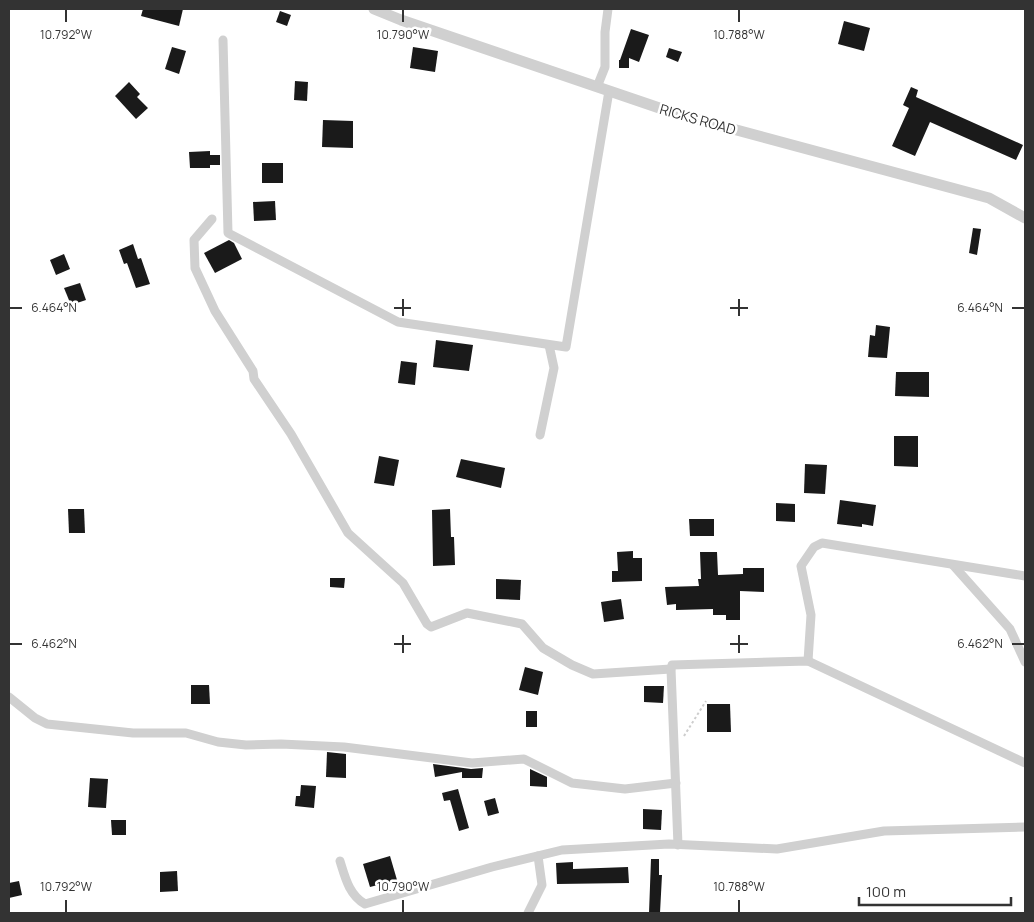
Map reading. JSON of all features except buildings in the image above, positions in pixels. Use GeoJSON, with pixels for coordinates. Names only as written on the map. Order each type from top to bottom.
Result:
{"type":"FeatureCollection","features":[{"type":"Feature","properties":{"kind":"street","name":"RICKS ROAD"},"geometry":{"type":"LineString","coordinates":[[374,9],[401,20],[677,114],[989,198],[1025,218]]}},
{"type":"Feature","properties":{"kind":"street"},"geometry":{"type":"LineString","coordinates":[[597,87],[604,67],[604,32],[608,9]]}},
{"type":"Feature","properties":{"kind":"street"},"geometry":{"type":"LineString","coordinates":[[223,40],[228,234],[398,322],[549,345],[566,347],[609,91]]}},
{"type":"Feature","properties":{"kind":"street"},"geometry":{"type":"LineString","coordinates":[[212,220],[194,240],[195,268],[215,311],[252,371],[254,379],[291,434],[348,533],[403,583],[427,624],[431,627],[467,613],[522,624],[543,648],[572,665],[593,674],[671,669]]}},
{"type":"Feature","properties":{"kind":"street"},"geometry":{"type":"LineString","coordinates":[[540,435],[554,368],[549,345]]}},
{"type":"Feature","properties":{"kind":"street"},"geometry":{"type":"LineString","coordinates":[[808,661],[811,616],[801,566],[814,547],[822,543],[1025,576]]}},
{"type":"Feature","properties":{"kind":"street"},"geometry":{"type":"LineString","coordinates":[[953,564],[1010,629],[1025,662]]}},
{"type":"Feature","properties":{"kind":"street"},"geometry":{"type":"LineString","coordinates":[[678,845],[672,665],[808,661],[1025,763]]}},
{"type":"Feature","properties":{"kind":"street"},"geometry":{"type":"LineString","coordinates":[[9,697],[35,718],[47,724],[133,733],[186,733],[218,742],[246,745],[281,744],[344,747],[472,763],[524,759],[572,783],[625,789],[676,783]]}},
{"type":"Feature","properties":{"kind":"street"},"geometry":{"type":"LineString","coordinates":[[340,861],[347,882],[355,897],[365,904],[492,867],[562,850],[660,844],[777,850],[884,831],[1025,827]]}},
{"type":"Feature","properties":{"kind":"street"},"geometry":{"type":"LineString","coordinates":[[528,913],[542,885],[538,856]]}},
{"type":"Feature","properties":{"kind":"path"},"geometry":{"type":"LineString","coordinates":[[675,751],[706,701]]}}]}
